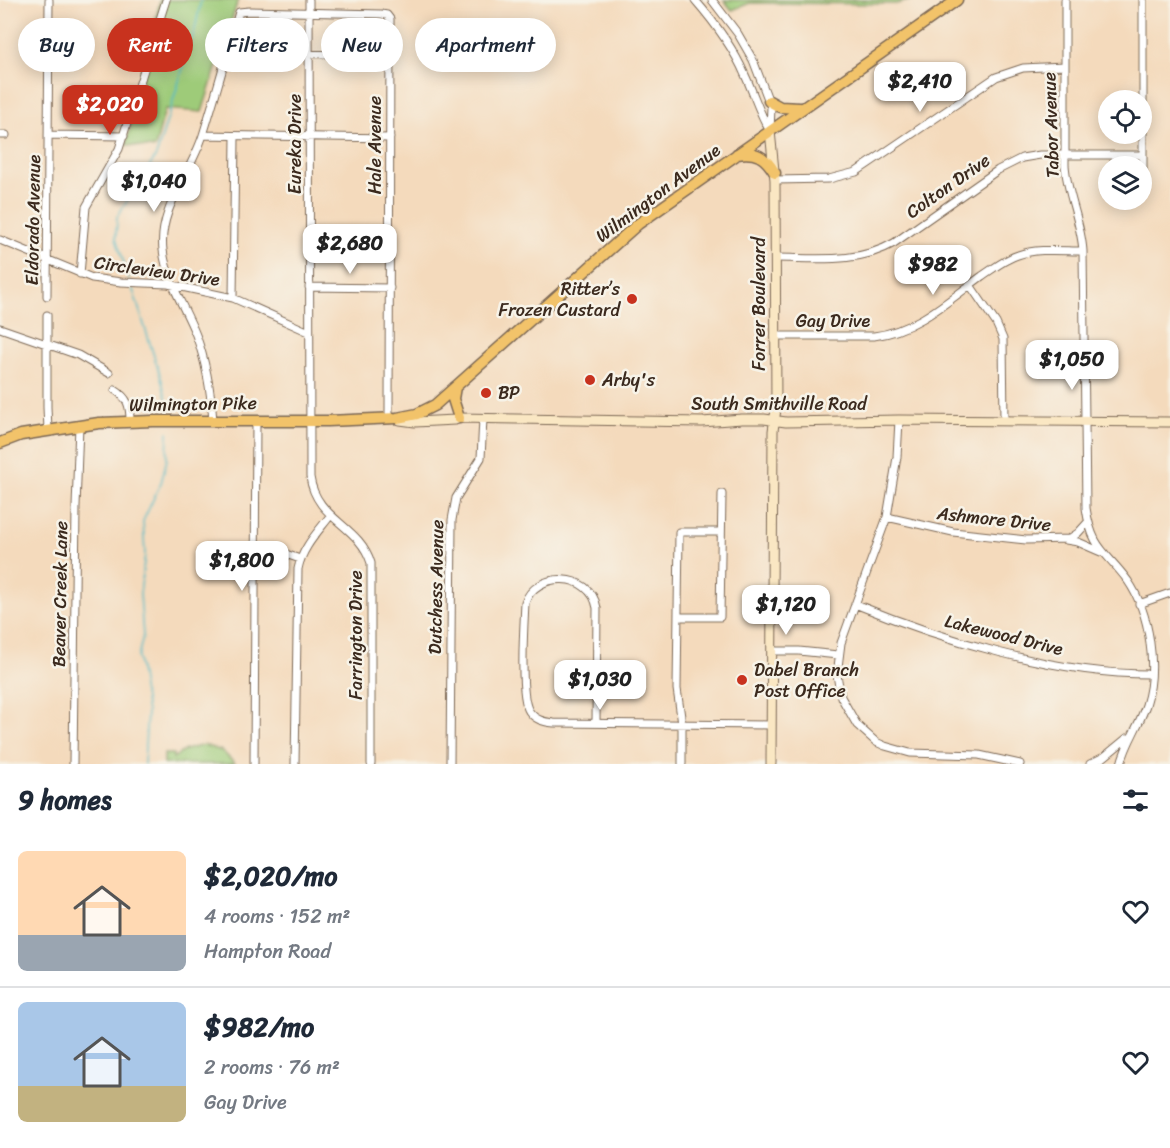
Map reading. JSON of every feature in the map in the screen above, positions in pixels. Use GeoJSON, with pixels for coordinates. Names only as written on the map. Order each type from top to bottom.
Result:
{"type":"FeatureCollection","features":[{"type":"Feature","properties":{"kind":"main road","name":"Wilmington Avenue"},"geometry":{"type":"LineString","coordinates":[[389,418],[408,417],[426,410],[455,387],[622,237],[665,204],[957,0]]}},
{"type":"Feature","properties":{"kind":"main road"},"geometry":{"type":"LineString","coordinates":[[769,101],[776,106],[786,108],[804,107]]}},
{"type":"Feature","properties":{"kind":"main road","name":"Forrer Boulevard"},"geometry":{"type":"LineString","coordinates":[[770,131],[775,176],[771,764]]}},
{"type":"Feature","properties":{"kind":"main road"},"geometry":{"type":"LineString","coordinates":[[737,154],[761,155],[775,176]]}},
{"type":"Feature","properties":{"kind":"main road"},"geometry":{"type":"LineString","coordinates":[[455,387],[453,399],[459,418]]}},
{"type":"Feature","properties":{"kind":"main road","name":"South Smithville Road"},"geometry":{"type":"LineString","coordinates":[[389,418],[415,422],[459,418],[702,422],[742,418],[786,422],[898,420],[1170,422]]}},
{"type":"Feature","properties":{"kind":"main road","name":"Wilmington Pike"},"geometry":{"type":"LineString","coordinates":[[0,443],[21,435],[48,430],[130,421],[309,421],[389,418]]}},
{"type":"Feature","properties":{"kind":"street","name":"Eldorado Avenue"},"geometry":{"type":"LineString","coordinates":[[47,296],[49,0]]}},
{"type":"Feature","properties":{"kind":"street"},"geometry":{"type":"LineString","coordinates":[[80,274],[87,207],[124,136],[166,0]]}},
{"type":"Feature","properties":{"kind":"street","name":"Eureka Drive"},"geometry":{"type":"LineString","coordinates":[[309,0],[311,12],[309,421]]}},
{"type":"Feature","properties":{"kind":"street","name":"Forrer Boulevard"},"geometry":{"type":"LineString","coordinates":[[695,0],[715,23],[729,45],[744,72],[761,116],[770,131]]}},
{"type":"Feature","properties":{"kind":"street","name":"Forrer Boulevard"},"geometry":{"type":"LineString","coordinates":[[712,0],[738,34],[753,60],[771,107],[770,131]]}},
{"type":"Feature","properties":{"kind":"street","name":"Tabor Avenue"},"geometry":{"type":"LineString","coordinates":[[1065,0],[1066,176],[1081,227],[1083,251],[1086,508],[1088,522],[1101,552],[1124,577],[1140,604],[1149,643],[1150,674],[1145,707],[1121,764]]}},
{"type":"Feature","properties":{"kind":"street"},"geometry":{"type":"LineString","coordinates":[[1143,0],[1143,155]]}},
{"type":"Feature","properties":{"kind":"street"},"geometry":{"type":"LineString","coordinates":[[237,18],[239,12],[311,12]]}},
{"type":"Feature","properties":{"kind":"street","name":"Hale Avenue"},"geometry":{"type":"LineString","coordinates":[[311,12],[381,14],[388,18]]}},
{"type":"Feature","properties":{"kind":"street"},"geometry":{"type":"LineString","coordinates":[[311,55],[321,55]]}},
{"type":"Feature","properties":{"kind":"street"},"geometry":{"type":"LineString","coordinates":[[775,176],[829,179],[856,172],[996,76],[1023,68],[1064,66]]}},
{"type":"Feature","properties":{"kind":"street"},"geometry":{"type":"LineString","coordinates":[[213,420],[201,349],[173,286],[163,249],[163,227],[170,206],[195,157],[222,72]]}},
{"type":"Feature","properties":{"kind":"street","name":"Hale Avenue"},"geometry":{"type":"LineString","coordinates":[[389,418],[390,72]]}},
{"type":"Feature","properties":{"kind":"street"},"geometry":{"type":"LineString","coordinates":[[48,135],[124,136]]}},
{"type":"Feature","properties":{"kind":"street"},"geometry":{"type":"LineString","coordinates":[[203,135],[390,138]]}},
{"type":"Feature","properties":{"kind":"street"},"geometry":{"type":"LineString","coordinates":[[233,298],[235,137]]}},
{"type":"Feature","properties":{"kind":"street","name":"Colton Drive"},"geometry":{"type":"LineString","coordinates":[[775,258],[845,258],[875,252],[894,243],[1005,165],[1030,156],[1143,155]]}},
{"type":"Feature","properties":{"kind":"street","name":"Circleview Drive"},"geometry":{"type":"LineString","coordinates":[[0,240],[98,280],[173,286],[233,298],[309,332]]}},
{"type":"Feature","properties":{"kind":"street","name":"Gay Drive"},"geometry":{"type":"LineString","coordinates":[[775,336],[888,335],[910,326],[1016,255],[1032,251],[1083,251]]}},
{"type":"Feature","properties":{"kind":"street"},"geometry":{"type":"LineString","coordinates":[[970,285],[996,323],[1003,339],[1004,421]]}},
{"type":"Feature","properties":{"kind":"street"},"geometry":{"type":"LineString","coordinates":[[309,287],[390,288]]}},
{"type":"Feature","properties":{"kind":"street"},"geometry":{"type":"LineString","coordinates":[[47,315],[48,430]]}},
{"type":"Feature","properties":{"kind":"street"},"geometry":{"type":"LineString","coordinates":[[0,328],[78,355],[109,373]]}},
{"type":"Feature","properties":{"kind":"street"},"geometry":{"type":"LineString","coordinates":[[115,390],[126,397],[130,408],[130,421]]}},
{"type":"Feature","properties":{"kind":"street","name":"Dutchess Avenue"},"geometry":{"type":"LineString","coordinates":[[450,764],[452,520],[456,498],[481,458],[483,419]]}},
{"type":"Feature","properties":{"kind":"street"},"geometry":{"type":"LineString","coordinates":[[254,764],[256,420]]}},
{"type":"Feature","properties":{"kind":"street"},"geometry":{"type":"LineString","coordinates":[[898,420],[897,457],[887,517],[844,630],[838,655],[838,685],[846,708],[856,725],[876,742],[885,746],[910,753],[979,755],[1020,764]]}},
{"type":"Feature","properties":{"kind":"street","name":"Farrington Drive"},"geometry":{"type":"LineString","coordinates":[[309,421],[311,485],[317,500],[330,516],[359,540],[371,562],[371,764]]}},
{"type":"Feature","properties":{"kind":"street","name":"Beaver Creek Lane"},"geometry":{"type":"LineString","coordinates":[[73,764],[79,425]]}},
{"type":"Feature","properties":{"kind":"street"},"geometry":{"type":"LineString","coordinates":[[678,616],[720,617],[722,494]]}},
{"type":"Feature","properties":{"kind":"street"},"geometry":{"type":"LineString","coordinates":[[295,764],[297,578],[300,559],[306,547],[330,516]]}},
{"type":"Feature","properties":{"kind":"street","name":"Ashmore Drive"},"geometry":{"type":"LineString","coordinates":[[887,517],[971,535],[1018,540],[1078,542],[1101,552]]}},
{"type":"Feature","properties":{"kind":"street","name":"Ashmore Drive"},"geometry":{"type":"LineString","coordinates":[[1064,540],[1073,537],[1088,522]]}},
{"type":"Feature","properties":{"kind":"street"},"geometry":{"type":"LineString","coordinates":[[681,764],[682,724],[677,689],[679,532],[721,532]]}},
{"type":"Feature","properties":{"kind":"street"},"geometry":{"type":"LineString","coordinates":[[255,549],[277,551],[300,559]]}},
{"type":"Feature","properties":{"kind":"street"},"geometry":{"type":"LineString","coordinates":[[596,723],[597,608],[594,596],[584,585],[569,581],[543,583],[532,589],[525,603],[524,693],[527,706],[534,716],[545,722],[596,723],[771,725]]}},
{"type":"Feature","properties":{"kind":"street"},"geometry":{"type":"LineString","coordinates":[[1140,604],[1170,593]]}},
{"type":"Feature","properties":{"kind":"street","name":"Lakewood Drive"},"geometry":{"type":"LineString","coordinates":[[855,604],[939,634],[1017,655],[1096,672],[1150,674]]}},
{"type":"Feature","properties":{"kind":"street"},"geometry":{"type":"LineString","coordinates":[[773,651],[838,655]]}},
{"type":"Feature","properties":{"kind":"street"},"geometry":{"type":"LineString","coordinates":[[1094,763],[1120,746],[1133,732]]}},
{"type":"Feature","properties":{"kind":"green space"},"geometry":{"type":"Polygon","coordinates":[[[160,0],[238,0],[232,18],[205,18],[205,72],[215,72],[202,112],[165,109],[155,148],[126,145],[143,72],[193,72],[193,18],[156,18],[160,0]]]}},
{"type":"Feature","properties":{"kind":"green space"},"geometry":{"type":"Polygon","coordinates":[[[724,0],[912,0],[896,4],[750,3],[732,10],[724,0]]]}},
{"type":"Feature","properties":{"kind":"green space"},"geometry":{"type":"Polygon","coordinates":[[[204,745],[222,751],[235,764],[164,764],[164,754],[173,754],[173,758],[185,750],[204,745]]]}},
{"type":"Feature","properties":{"kind":"waterway"},"geometry":{"type":"LineString","coordinates":[[129,279],[116,238],[117,217],[156,156],[195,29],[201,0]]}},
{"type":"Feature","properties":{"kind":"waterway"},"geometry":{"type":"LineString","coordinates":[[132,287],[169,409]]}},
{"type":"Feature","properties":{"kind":"waterway"},"geometry":{"type":"LineString","coordinates":[[144,764],[147,712],[138,657],[143,636],[140,594],[145,554],[143,521],[161,483],[167,459],[168,432]]}},
{"type":"Feature","properties":{"kind":"place","name":"Ritter’s Frozen Custard"},"geometry":{"type":"Point","coordinates":[632,299]}},
{"type":"Feature","properties":{"kind":"place","name":"Arby's"},"geometry":{"type":"Point","coordinates":[590,380]}},
{"type":"Feature","properties":{"kind":"place","name":"BP"},"geometry":{"type":"Point","coordinates":[486,393]}},
{"type":"Feature","properties":{"kind":"place","name":"Dabel Branch Post Office"},"geometry":{"type":"Point","coordinates":[742,680]}}]}
